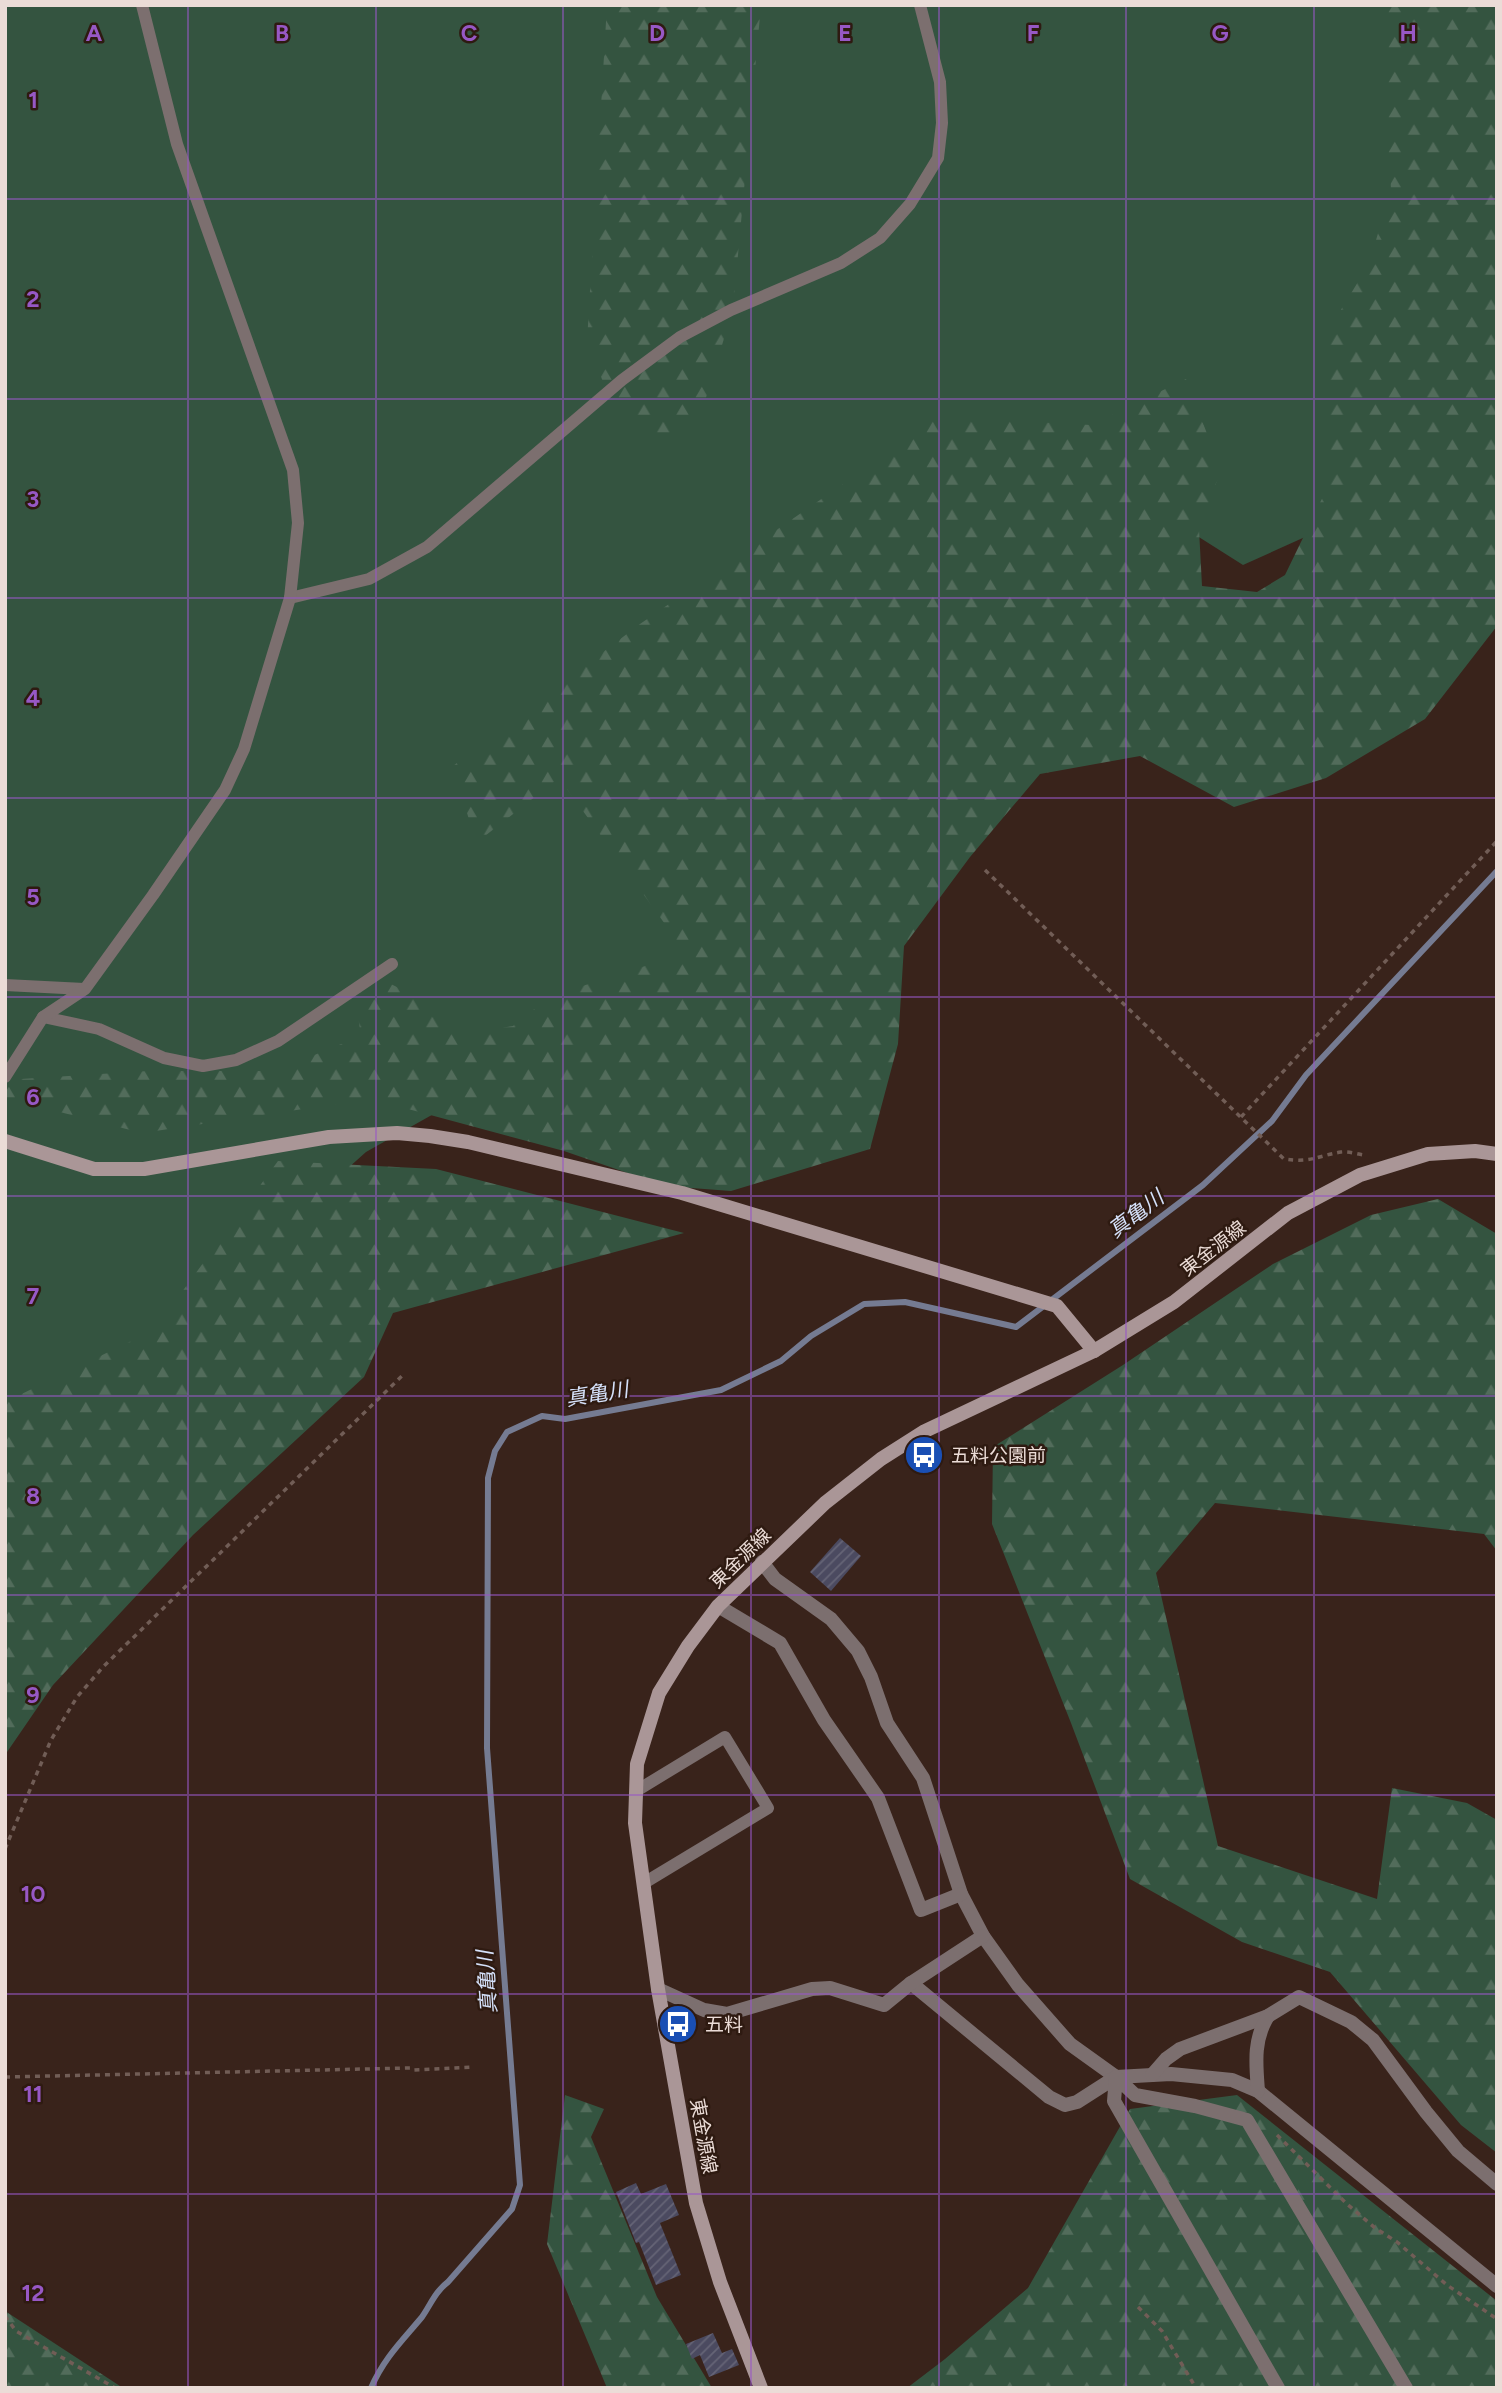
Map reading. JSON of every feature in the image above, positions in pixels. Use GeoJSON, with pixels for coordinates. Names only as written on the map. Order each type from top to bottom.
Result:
{"type":"FeatureCollection","features":[{"type":"Feature","properties":{"kind":"main road"},"geometry":{"type":"LineString","coordinates":[[5,1141],[94,1168],[117,1170],[144,1169],[362,1133],[397,1133],[468,1142],[682,1193],[1057,1306],[1094,1351]]}},
{"type":"Feature","properties":{"kind":"main road","name":"東金源線"},"geometry":{"type":"LineString","coordinates":[[761,2388],[720,2282],[696,2203],[658,1989],[635,1823],[637,1764],[659,1693],[688,1646],[718,1606],[825,1503],[881,1459],[925,1431],[1094,1351],[1174,1302],[1288,1213],[1360,1175],[1428,1154],[1475,1151],[1497,1154]]}},
{"type":"Feature","properties":{"kind":"street"},"geometry":{"type":"LineString","coordinates":[[762,1562],[775,1579],[831,1619],[858,1651],[887,1723],[923,1778],[961,1894],[983,1936],[1018,1985],[1070,2044],[1116,2077],[1135,2095],[1195,2106],[1247,2120],[1406,2388]]}},
{"type":"Feature","properties":{"kind":"street"},"geometry":{"type":"LineString","coordinates":[[718,1606],[780,1643],[824,1720],[878,1798],[921,1910],[961,1894]]}},
{"type":"Feature","properties":{"kind":"street"},"geometry":{"type":"LineString","coordinates":[[658,1989],[704,2010],[727,2014],[812,1989],[830,1988],[884,2005],[911,1983],[983,1936]]}},
{"type":"Feature","properties":{"kind":"street"},"geometry":{"type":"LineString","coordinates":[[911,1983],[1049,2096],[1065,2105],[1077,2102],[1116,2077],[1171,2074],[1232,2080],[1258,2091],[1497,2286]]}},
{"type":"Feature","properties":{"kind":"street"},"geometry":{"type":"LineString","coordinates":[[1152,2076],[1166,2059],[1180,2049],[1268,2016],[1299,1997],[1351,2022],[1373,2040],[1458,2151],[1497,2184]]}},
{"type":"Feature","properties":{"kind":"street"},"geometry":{"type":"LineString","coordinates":[[1258,2091],[1255,2055],[1261,2027],[1268,2016]]}},
{"type":"Feature","properties":{"kind":"street"},"geometry":{"type":"LineString","coordinates":[[1116,2077],[1114,2101],[1278,2388]]}},
{"type":"Feature","properties":{"kind":"lane"},"geometry":{"type":"LineString","coordinates":[[5,1077],[43,1017],[85,989],[225,790],[244,750],[290,598],[298,523],[293,470],[177,144],[142,5]]}},
{"type":"Feature","properties":{"kind":"lane"},"geometry":{"type":"LineString","coordinates":[[290,598],[369,579],[427,547],[622,380],[680,337],[732,310],[841,263],[880,238],[910,204],[938,158],[942,122],[940,82],[920,5]]}},
{"type":"Feature","properties":{"kind":"lane"},"geometry":{"type":"LineString","coordinates":[[43,1017],[99,1029],[164,1058],[202,1066],[236,1060],[278,1041],[392,964]]}},
{"type":"Feature","properties":{"kind":"lane"},"geometry":{"type":"LineString","coordinates":[[5,985],[85,989]]}},
{"type":"Feature","properties":{"kind":"lane"},"geometry":{"type":"LineString","coordinates":[[636,1791],[725,1737],[768,1808],[644,1883]]}},
{"type":"Feature","properties":{"kind":"path"},"geometry":{"type":"LineString","coordinates":[[1241,1117],[1497,841]]}},
{"type":"Feature","properties":{"kind":"path"},"geometry":{"type":"LineString","coordinates":[[985,870],[1284,1159],[1300,1162],[1342,1152],[1376,1156],[1386,1166]]}},
{"type":"Feature","properties":{"kind":"path"},"geometry":{"type":"LineString","coordinates":[[5,1849],[51,1740],[77,1697],[103,1667],[405,1373]]}},
{"type":"Feature","properties":{"kind":"path"},"geometry":{"type":"LineString","coordinates":[[5,2077],[473,2067]]}},
{"type":"Feature","properties":{"kind":"path"},"geometry":{"type":"LineString","coordinates":[[1247,2120],[1271,2129],[1347,2204],[1447,2285],[1497,2319]]}},
{"type":"Feature","properties":{"kind":"path"},"geometry":{"type":"LineString","coordinates":[[1139,2307],[1162,2331],[1196,2388]]}},
{"type":"Feature","properties":{"kind":"path"},"geometry":{"type":"LineString","coordinates":[[5,2316],[16,2331],[115,2388]]}},
{"type":"Feature","properties":{"kind":"green space"},"geometry":{"type":"Polygon","coordinates":[[[5,5],[1466,5],[1385,501],[1243,565],[1093,470],[727,949],[366,1152],[5,1475],[5,5]]]}},
{"type":"Feature","properties":{"kind":"green space"},"geometry":{"type":"Polygon","coordinates":[[[607,5],[761,5],[733,309],[698,424],[655,442],[614,409],[587,342],[607,5]]]}},
{"type":"Feature","properties":{"kind":"green space"},"geometry":{"type":"Polygon","coordinates":[[[1388,5],[1497,5],[1497,626],[1425,719],[1326,778],[1234,807],[1140,756],[1040,774],[970,857],[904,946],[898,1044],[870,1149],[731,1191],[665,1186],[564,1151],[371,1099],[142,1133],[5,1098],[5,1080],[148,1071],[275,1071],[361,1036],[350,964],[401,989],[457,1035],[513,1026],[551,996],[686,953],[559,778],[476,843],[453,766],[640,624],[937,417],[1091,425],[1186,379],[1221,470],[1199,529],[1202,586],[1257,592],[1285,575],[1332,478],[1323,339],[1369,264],[1391,189],[1382,48],[1388,5]]]}},
{"type":"Feature","properties":{"kind":"green space"},"geometry":{"type":"Polygon","coordinates":[[[278,1161],[436,1169],[684,1233],[393,1313],[364,1377],[193,1535],[53,1685],[5,1755],[5,1402],[154,1330],[278,1161]]]}},
{"type":"Feature","properties":{"kind":"green space"},"geometry":{"type":"Polygon","coordinates":[[[1438,1199],[1497,1234],[1497,1551],[1484,1534],[1215,1503],[1156,1573],[1218,1846],[1377,1899],[1392,1788],[1467,1803],[1497,1820],[1497,2153],[1461,2125],[1330,1972],[1242,1942],[1130,1879],[992,1524],[993,1447],[1123,1365],[1273,1264],[1371,1215],[1438,1199]]]}},
{"type":"Feature","properties":{"kind":"green space"},"geometry":{"type":"Polygon","coordinates":[[[565,2095],[604,2109],[591,2137],[657,2297],[712,2388],[607,2388],[547,2244],[565,2095]]]}},
{"type":"Feature","properties":{"kind":"green space"},"geometry":{"type":"Polygon","coordinates":[[[1237,2095],[1497,2301],[1497,2388],[907,2388],[1028,2288],[1130,2109],[1237,2095]]]}},
{"type":"Feature","properties":{"kind":"green space"},"geometry":{"type":"Polygon","coordinates":[[[5,2311],[123,2388],[5,2388],[5,2311]]]}},
{"type":"Feature","properties":{"kind":"building"},"geometry":{"type":"Polygon","coordinates":[[[840,1538],[861,1556],[831,1591],[810,1572],[840,1538]]]}},
{"type":"Feature","properties":{"kind":"building"},"geometry":{"type":"Polygon","coordinates":[[[636,2183],[641,2194],[666,2184],[679,2215],[660,2223],[681,2275],[656,2285],[616,2192],[636,2183]]]}},
{"type":"Feature","properties":{"kind":"building"},"geometry":{"type":"Polygon","coordinates":[[[713,2333],[722,2353],[732,2349],[739,2365],[709,2377],[700,2355],[692,2359],[686,2344],[713,2333]]]}},
{"type":"Feature","properties":{"kind":"waterway","name":"真亀川"},"geometry":{"type":"LineString","coordinates":[[371,2388],[388,2359],[440,2290],[512,2209],[520,2185],[487,1748],[488,1478],[495,1451],[507,1432],[542,1416],[565,1419],[721,1390],[781,1361],[811,1336],[864,1304],[905,1302],[1016,1327],[1203,1185],[1272,1121],[1306,1075],[1497,871]]}},
{"type":"Feature","properties":{"kind":"place","name":"五料公園前"},"geometry":{"type":"Point","coordinates":[924,1455]}},
{"type":"Feature","properties":{"kind":"place","name":"五料"},"geometry":{"type":"Point","coordinates":[678,2024]}}]}
